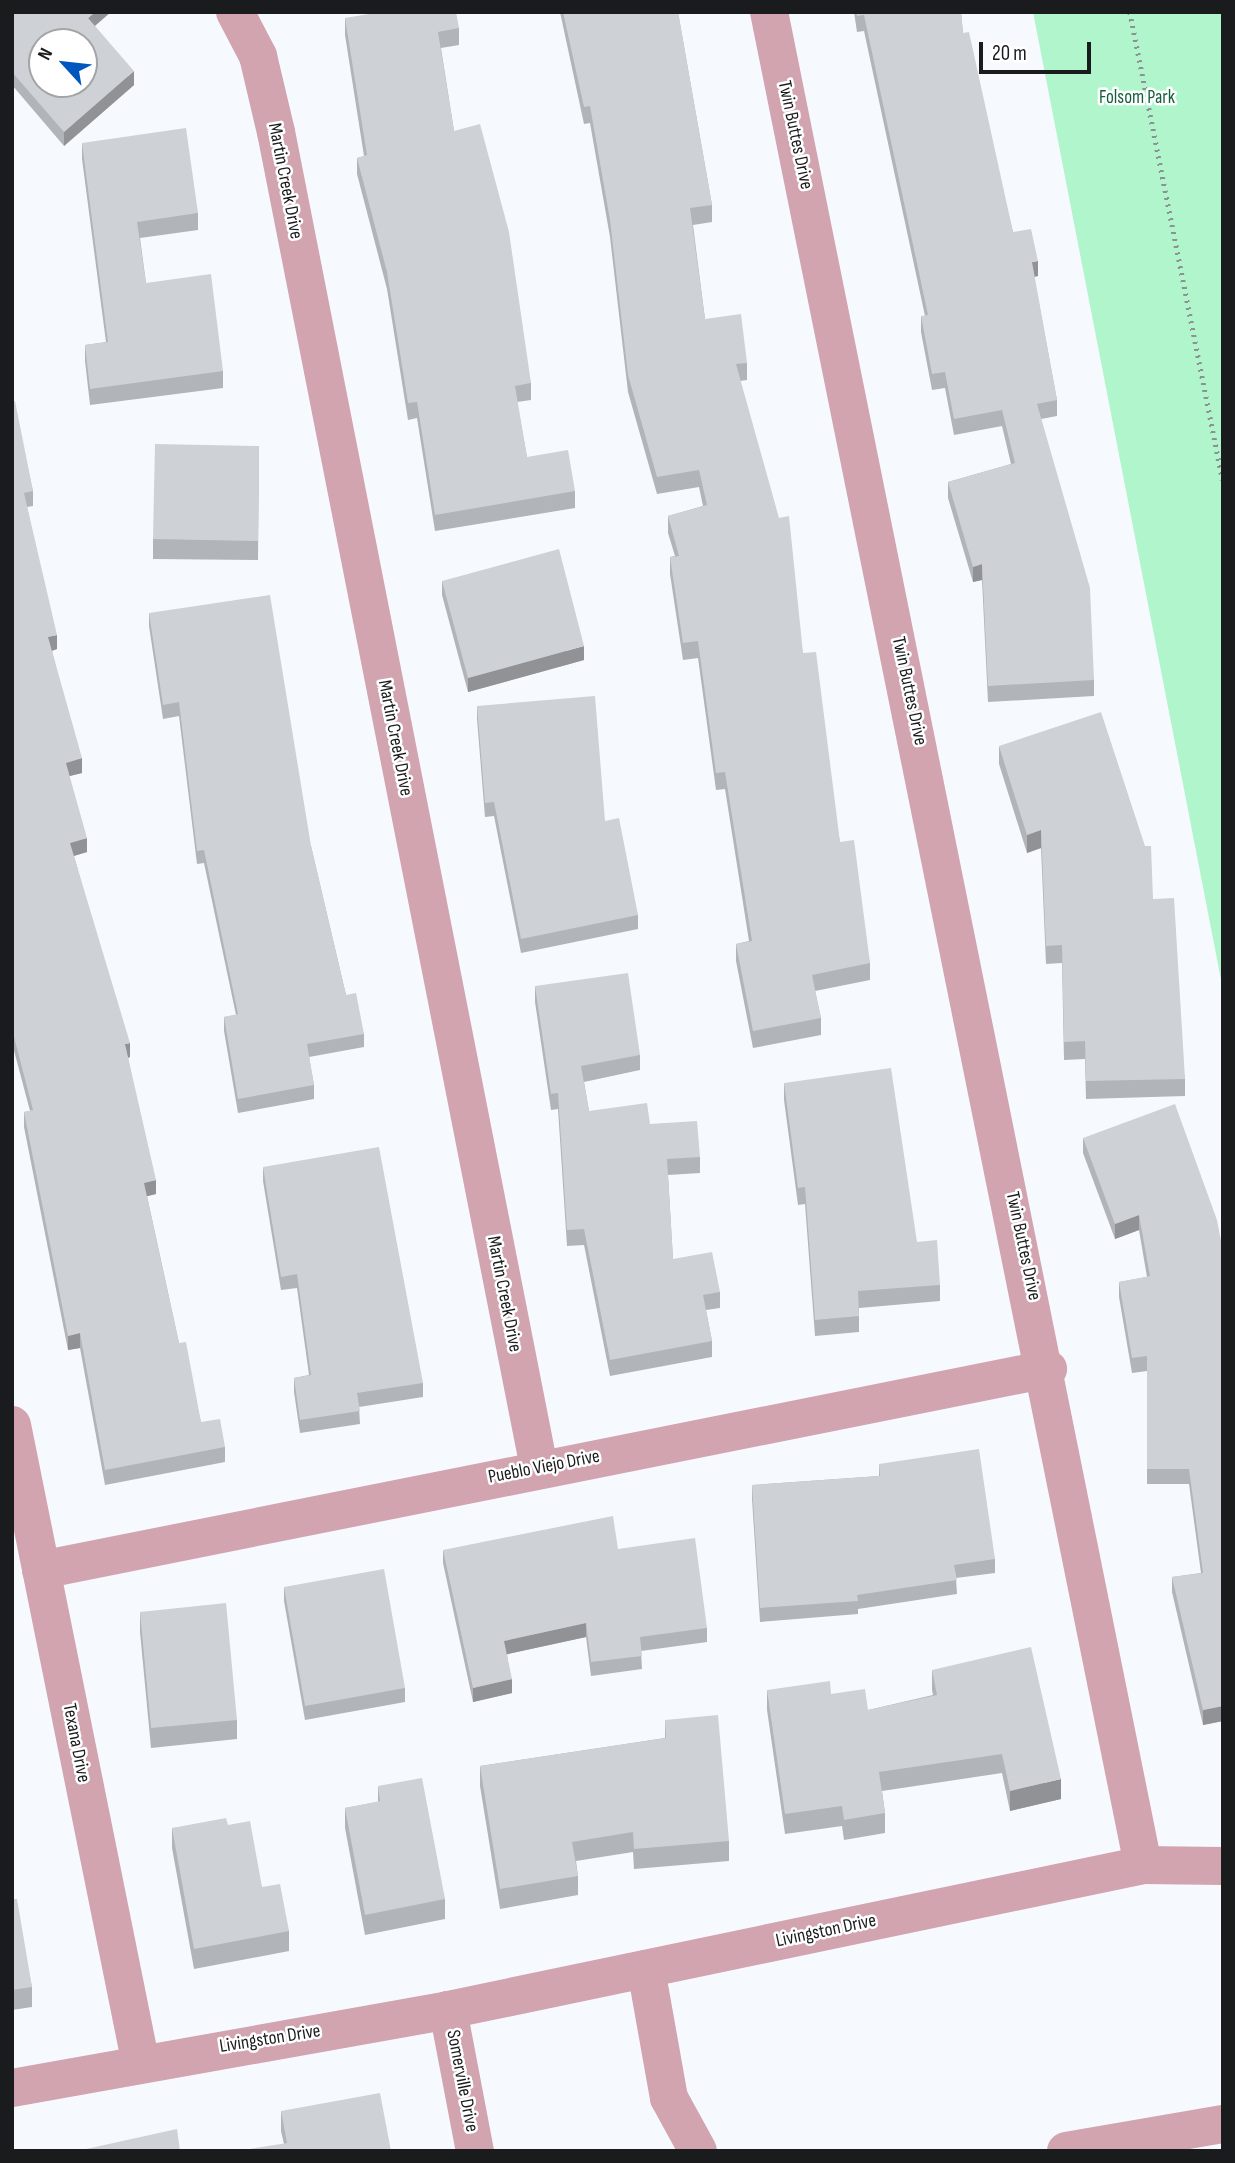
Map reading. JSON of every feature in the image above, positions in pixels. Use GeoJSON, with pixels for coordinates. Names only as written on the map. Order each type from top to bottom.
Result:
{"type":"FeatureCollection","features":[{"type":"Feature","properties":{"kind":"street","name":"Martin Creek Drive"},"geometry":{"type":"LineString","coordinates":[[235,12],[258,56],[276,132],[539,1468]]}},
{"type":"Feature","properties":{"kind":"street","name":"Twin Buttes Drive"},"geometry":{"type":"LineString","coordinates":[[769,12],[1048,1369]]}},
{"type":"Feature","properties":{"kind":"street","name":"Pueblo Viejo Drive"},"geometry":{"type":"LineString","coordinates":[[41,1570],[539,1468],[1048,1369]]}},
{"type":"Feature","properties":{"kind":"street"},"geometry":{"type":"LineString","coordinates":[[1048,1369],[1143,1865]]}},
{"type":"Feature","properties":{"kind":"street","name":"Texana Drive"},"geometry":{"type":"LineString","coordinates":[[12,1426],[140,2060]]}},
{"type":"Feature","properties":{"kind":"street","name":"Livingston Drive"},"geometry":{"type":"LineString","coordinates":[[12,2088],[140,2060],[448,2010],[1143,1865],[1223,1866]]}},
{"type":"Feature","properties":{"kind":"street"},"geometry":{"type":"LineString","coordinates":[[646,1969],[669,2098],[698,2151]]}},
{"type":"Feature","properties":{"kind":"street","name":"Somerville Drive"},"geometry":{"type":"LineString","coordinates":[[448,2010],[475,2151]]}},
{"type":"Feature","properties":{"kind":"street"},"geometry":{"type":"LineString","coordinates":[[1066,2151],[1223,2124]]}},
{"type":"Feature","properties":{"kind":"path"},"geometry":{"type":"LineString","coordinates":[[1130,12],[1223,480]]}},
{"type":"Feature","properties":{"kind":"green space","name":"Folsom Park"},"geometry":{"type":"Polygon","coordinates":[[[1033,12],[1223,12],[1223,990],[1033,12]]]}},
{"type":"Feature","properties":{"kind":"building"},"geometry":{"type":"Polygon","coordinates":[[[12,12],[95,12],[88,18],[97,28],[28,28],[28,90],[12,72],[12,12]]]}},
{"type":"Feature","properties":{"kind":"building"},"geometry":{"type":"Polygon","coordinates":[[[381,12],[456,12],[459,28],[438,32],[454,131],[480,124],[509,232],[531,383],[515,386],[527,457],[568,450],[575,491],[435,515],[417,402],[408,403],[387,272],[357,158],[367,155],[345,18],[381,12]]]}},
{"type":"Feature","properties":{"kind":"building"},"geometry":{"type":"Polygon","coordinates":[[[563,12],[678,12],[712,205],[690,208],[705,319],[741,314],[747,363],[736,364],[779,518],[789,516],[803,653],[816,652],[840,842],[854,840],[870,963],[812,975],[821,1018],[753,1031],[736,944],[752,941],[725,772],[716,773],[698,641],[683,643],[670,557],[679,556],[668,516],[707,505],[699,470],[657,477],[628,375],[610,220],[590,106],[584,107],[563,12]]]}},
{"type":"Feature","properties":{"kind":"building"},"geometry":{"type":"Polygon","coordinates":[[[856,12],[961,12],[963,33],[969,32],[1013,232],[1031,229],[1038,261],[1032,262],[1057,400],[1037,404],[1090,588],[1094,680],[988,686],[982,564],[973,567],[948,482],[1015,463],[1002,410],[954,419],[945,372],[932,374],[921,316],[928,315],[864,15],[857,16],[856,12]]]}},
{"type":"Feature","properties":{"kind":"building"},"geometry":{"type":"Polygon","coordinates":[[[98,30],[134,71],[64,132],[35,98],[98,98],[98,30]]]}},
{"type":"Feature","properties":{"kind":"building"},"geometry":{"type":"Polygon","coordinates":[[[186,128],[198,213],[137,222],[146,283],[211,274],[223,371],[90,389],[85,345],[108,342],[82,143],[186,128]]]}},
{"type":"Feature","properties":{"kind":"building"},"geometry":{"type":"Polygon","coordinates":[[[15,401],[33,491],[24,493],[57,635],[48,637],[82,758],[66,763],[87,838],[70,843],[130,1043],[125,1044],[156,1180],[144,1183],[179,1343],[186,1342],[201,1422],[220,1419],[225,1447],[105,1470],[80,1333],[68,1336],[24,1112],[33,1110],[12,1029],[12,402],[15,401]]]}},
{"type":"Feature","properties":{"kind":"building"},"geometry":{"type":"Polygon","coordinates":[[[155,444],[259,446],[258,541],[153,539],[155,444]]]}},
{"type":"Feature","properties":{"kind":"building"},"geometry":{"type":"Polygon","coordinates":[[[559,549],[584,646],[468,678],[442,581],[559,549]]]}},
{"type":"Feature","properties":{"kind":"building"},"geometry":{"type":"Polygon","coordinates":[[[270,595],[311,846],[346,995],[356,993],[364,1034],[307,1044],[314,1085],[238,1099],[224,1017],[238,1014],[204,850],[197,851],[179,702],[163,705],[149,613],[270,595]]]}},
{"type":"Feature","properties":{"kind":"building"},"geometry":{"type":"Polygon","coordinates":[[[595,696],[605,821],[619,818],[638,915],[521,939],[494,802],[485,803],[477,706],[595,696]]]}},
{"type":"Feature","properties":{"kind":"building"},"geometry":{"type":"Polygon","coordinates":[[[1101,712],[1145,846],[1151,846],[1153,899],[1174,898],[1185,1079],[1086,1081],[1085,1041],[1064,1042],[1062,945],[1046,946],[1041,830],[1027,835],[999,746],[1101,712]]]}},
{"type":"Feature","properties":{"kind":"building"},"geometry":{"type":"Polygon","coordinates":[[[628,973],[640,1055],[581,1066],[589,1111],[647,1103],[650,1124],[697,1121],[700,1157],[667,1159],[673,1259],[712,1252],[720,1292],[703,1295],[712,1341],[610,1360],[584,1229],[567,1230],[558,1093],[551,1094],[535,986],[628,973]]]}},
{"type":"Feature","properties":{"kind":"building"},"geometry":{"type":"Polygon","coordinates":[[[891,1068],[917,1242],[937,1240],[940,1285],[858,1291],[859,1316],[815,1320],[805,1187],[798,1188],[784,1083],[891,1068]]]}},
{"type":"Feature","properties":{"kind":"building"},"geometry":{"type":"Polygon","coordinates":[[[1175,1104],[1217,1220],[1223,1251],[1223,1706],[1203,1710],[1172,1577],[1203,1573],[1189,1469],[1147,1469],[1147,1356],[1132,1358],[1119,1282],[1150,1276],[1139,1215],[1115,1224],[1083,1138],[1175,1104]]]}},
{"type":"Feature","properties":{"kind":"building"},"geometry":{"type":"Polygon","coordinates":[[[379,1147],[423,1383],[357,1393],[360,1411],[300,1420],[294,1378],[311,1375],[297,1274],[281,1277],[263,1167],[379,1147]]]}},
{"type":"Feature","properties":{"kind":"building"},"geometry":{"type":"Polygon","coordinates":[[[979,1449],[995,1559],[954,1565],[957,1580],[857,1595],[858,1601],[760,1608],[752,1485],[880,1476],[879,1464],[979,1449]]]}},
{"type":"Feature","properties":{"kind":"building"},"geometry":{"type":"Polygon","coordinates":[[[613,1516],[618,1549],[695,1538],[707,1628],[640,1637],[642,1656],[591,1662],[586,1623],[504,1641],[512,1679],[473,1688],[443,1550],[613,1516]]]}},
{"type":"Feature","properties":{"kind":"building"},"geometry":{"type":"Polygon","coordinates":[[[384,1569],[405,1688],[305,1706],[284,1587],[384,1569]]]}},
{"type":"Feature","properties":{"kind":"building"},"geometry":{"type":"Polygon","coordinates":[[[226,1603],[237,1720],[151,1728],[140,1612],[226,1603]]]}},
{"type":"Feature","properties":{"kind":"building"},"geometry":{"type":"Polygon","coordinates":[[[1031,1647],[1061,1779],[1010,1791],[1002,1754],[879,1772],[885,1813],[844,1820],[842,1806],[785,1814],[767,1690],[830,1681],[831,1694],[865,1689],[868,1710],[937,1695],[932,1670],[1031,1647]]]}},
{"type":"Feature","properties":{"kind":"building"},"geometry":{"type":"Polygon","coordinates":[[[718,1715],[729,1841],[634,1849],[633,1832],[572,1842],[578,1876],[500,1889],[480,1766],[666,1738],[665,1720],[718,1715]]]}},
{"type":"Feature","properties":{"kind":"building"},"geometry":{"type":"Polygon","coordinates":[[[422,1778],[445,1899],[365,1915],[345,1808],[380,1801],[378,1786],[422,1778]]]}},
{"type":"Feature","properties":{"kind":"building"},"geometry":{"type":"Polygon","coordinates":[[[226,1818],[228,1825],[250,1821],[262,1887],[280,1884],[289,1931],[194,1949],[172,1828],[226,1818]]]}},
{"type":"Feature","properties":{"kind":"building"},"geometry":{"type":"Polygon","coordinates":[[[12,1899],[17,1899],[32,1987],[12,1990],[12,1899]]]}},
{"type":"Feature","properties":{"kind":"building"},"geometry":{"type":"Polygon","coordinates":[[[380,2093],[391,2151],[237,2151],[287,2143],[281,2111],[380,2093]]]}},
{"type":"Feature","properties":{"kind":"building"},"geometry":{"type":"Polygon","coordinates":[[[177,2129],[180,2151],[77,2151],[177,2129]]]}}]}
